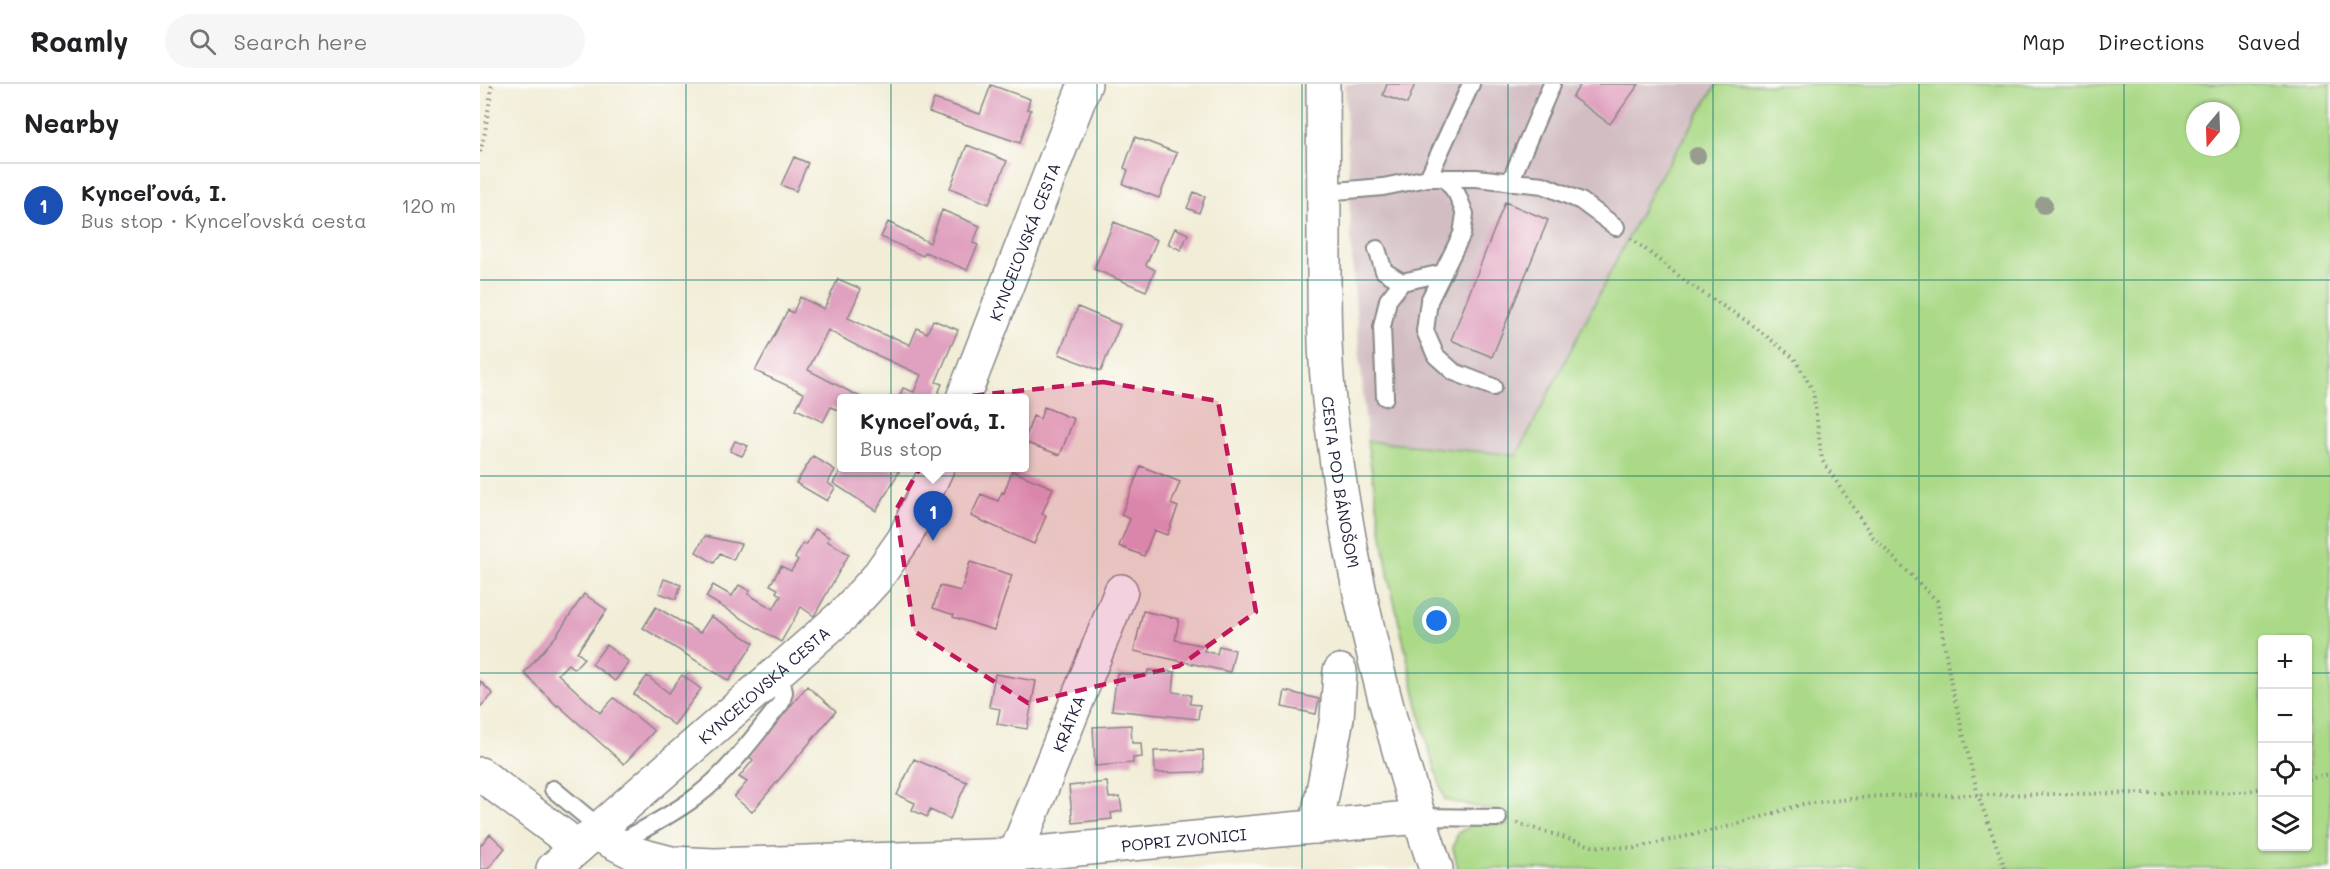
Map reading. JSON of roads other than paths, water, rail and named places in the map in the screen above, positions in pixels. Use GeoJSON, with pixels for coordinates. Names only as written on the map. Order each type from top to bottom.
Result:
{"type":"FeatureCollection","features":[{"type":"Feature","properties":{"kind":"street","name":"KYNCEĽOVSKÁ CESTA"},"geometry":{"type":"LineString","coordinates":[[965,394],[1085,84]]}},
{"type":"Feature","properties":{"kind":"street","name":"CESTA POD BÁNOŠOM"},"geometry":{"type":"LineString","coordinates":[[1323,84],[1324,301],[1330,409],[1341,487],[1376,662],[1402,765],[1436,869]]}},
{"type":"Feature","properties":{"kind":"street","name":"KYNCEĽOVSKÁ CESTA"},"geometry":{"type":"LineString","coordinates":[[553,869],[597,838],[844,614],[876,579],[904,540],[935,472]]}},
{"type":"Feature","properties":{"kind":"street","name":"KRÁTKA"},"geometry":{"type":"LineString","coordinates":[[1015,855],[1121,591]]}},
{"type":"Feature","properties":{"kind":"street"},"geometry":{"type":"LineString","coordinates":[[1316,826],[1337,718],[1340,671]]}},
{"type":"Feature","properties":{"kind":"street","name":"POPRI ZVONICI"},"geometry":{"type":"LineString","coordinates":[[480,774],[597,838],[636,854],[671,862],[714,865],[1015,855],[1419,817]]}},
{"type":"Feature","properties":{"kind":"lane"},"geometry":{"type":"LineString","coordinates":[[1437,178],[1471,84]]}},
{"type":"Feature","properties":{"kind":"lane"},"geometry":{"type":"LineString","coordinates":[[1510,182],[1552,84]]}},
{"type":"Feature","properties":{"kind":"lane"},"geometry":{"type":"LineString","coordinates":[[1324,192],[1383,187],[1437,178],[1543,185],[1581,201],[1616,227]]}},
{"type":"Feature","properties":{"kind":"lane"},"geometry":{"type":"LineString","coordinates":[[1437,178],[1457,194],[1465,214],[1462,234],[1429,300],[1425,331],[1436,356],[1454,372],[1492,387]]}},
{"type":"Feature","properties":{"kind":"lane"},"geometry":{"type":"LineString","coordinates":[[1377,249],[1384,271],[1402,282]]}},
{"type":"Feature","properties":{"kind":"lane"},"geometry":{"type":"LineString","coordinates":[[1385,397],[1382,327],[1388,300],[1402,282],[1443,273]]}},
{"type":"Feature","properties":{"kind":"lane"},"geometry":{"type":"LineString","coordinates":[[553,789],[597,838]]}},
{"type":"Feature","properties":{"kind":"lane"},"geometry":{"type":"LineString","coordinates":[[1419,817],[1498,818]]}},
{"type":"Feature","properties":{"kind":"place","name":"Kynceľová, I."},"geometry":{"type":"Point","coordinates":[933,541]}}]}
